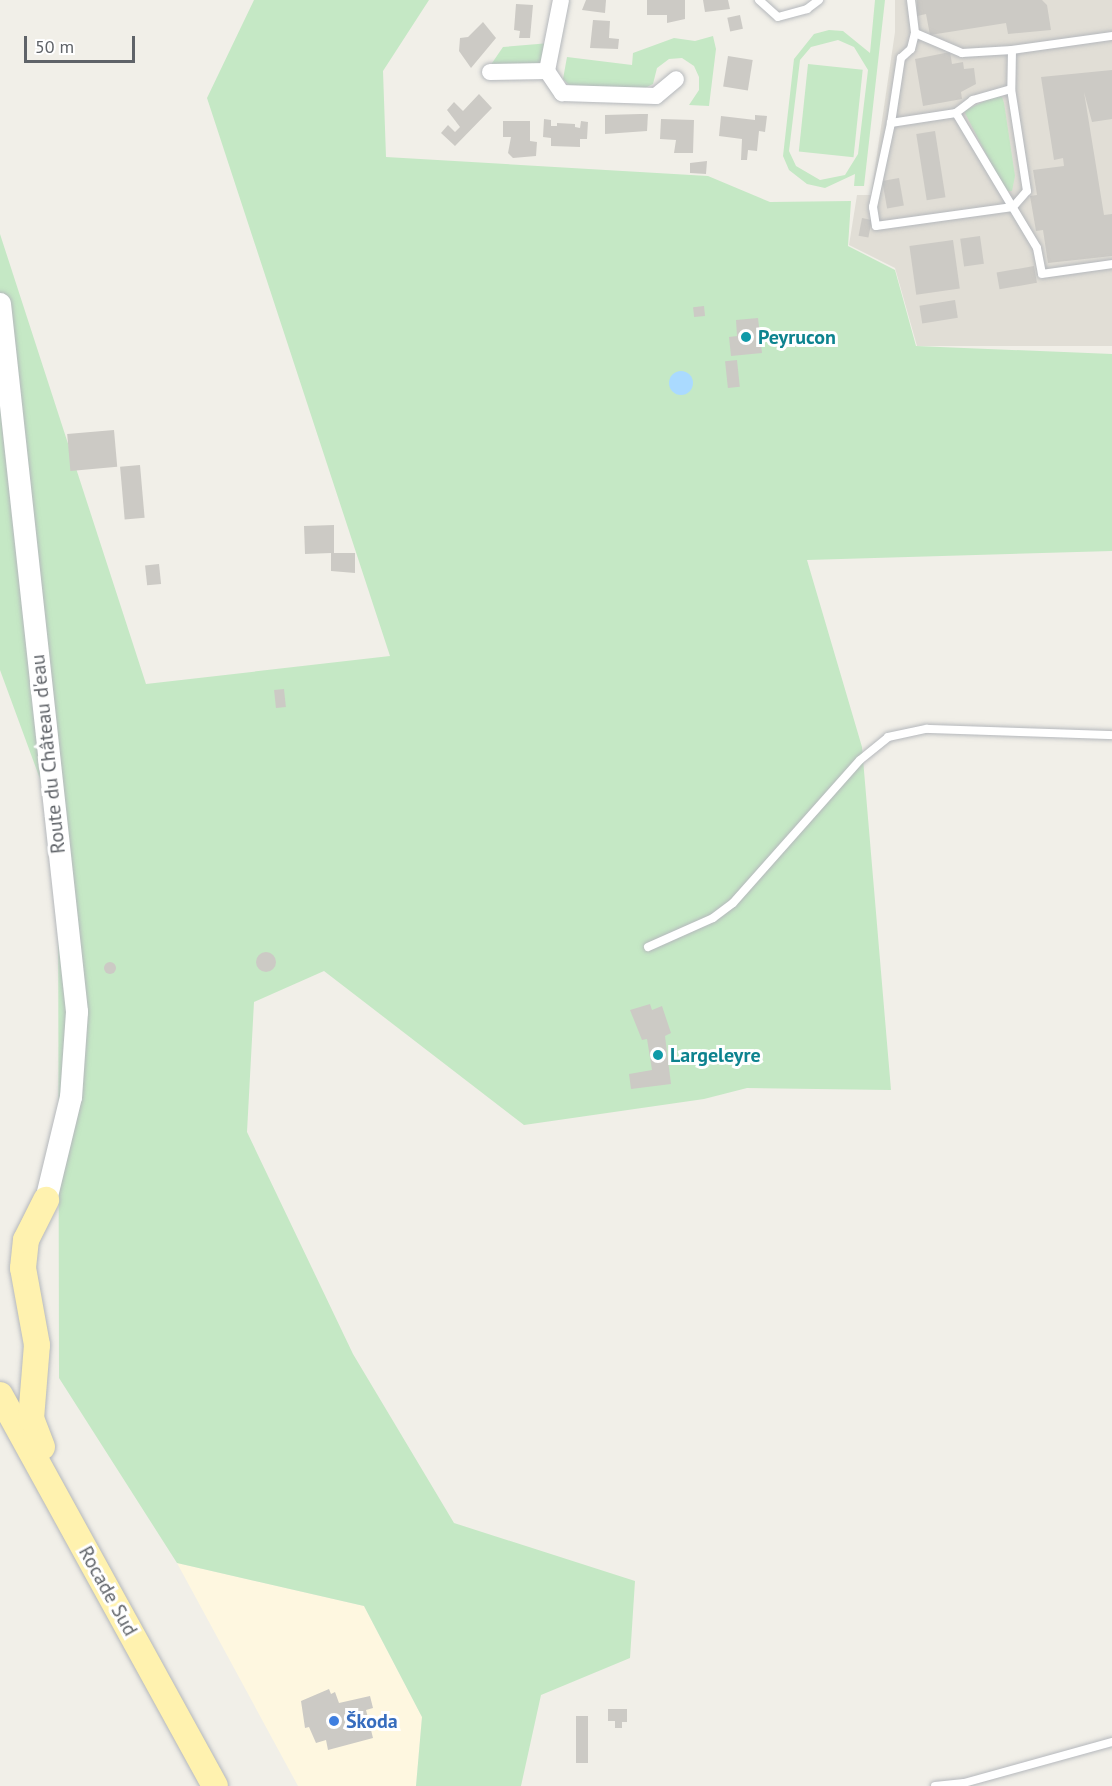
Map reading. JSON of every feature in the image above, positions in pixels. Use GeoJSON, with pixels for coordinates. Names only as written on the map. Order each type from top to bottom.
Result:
{"type":"FeatureCollection","features":[{"type":"Feature","properties":{"kind":"main road","name":"Route du Château d'eau"},"geometry":{"type":"LineString","coordinates":[[0,304],[77,1012],[71,1096],[46,1200]]}},
{"type":"Feature","properties":{"kind":"main road"},"geometry":{"type":"LineString","coordinates":[[46,1200],[26,1240],[23,1268],[37,1345],[32,1419],[111,1597]]}},
{"type":"Feature","properties":{"kind":"main road","name":"Rocade Sud"},"geometry":{"type":"LineString","coordinates":[[0,1395],[215,1786]]}},
{"type":"Feature","properties":{"kind":"main road"},"geometry":{"type":"LineString","coordinates":[[0,1429],[83,1581],[169,1726],[210,1786]]}},
{"type":"Feature","properties":{"kind":"street"},"geometry":{"type":"LineString","coordinates":[[561,0],[548,71],[562,93],[656,96],[676,79]]}},
{"type":"Feature","properties":{"kind":"street"},"geometry":{"type":"LineString","coordinates":[[490,72],[548,71]]}},
{"type":"Feature","properties":{"kind":"lane"},"geometry":{"type":"LineString","coordinates":[[759,0],[778,17],[807,9],[819,0]]}},
{"type":"Feature","properties":{"kind":"lane"},"geometry":{"type":"LineString","coordinates":[[911,0],[915,33],[911,49],[901,58],[891,123],[873,207],[876,226],[1013,207],[1027,190],[1011,89],[1012,50]]}},
{"type":"Feature","properties":{"kind":"lane"},"geometry":{"type":"LineString","coordinates":[[915,33],[962,53],[1012,50],[1112,36]]}},
{"type":"Feature","properties":{"kind":"lane"},"geometry":{"type":"LineString","coordinates":[[891,123],[956,113],[973,100],[1011,89]]}},
{"type":"Feature","properties":{"kind":"lane"},"geometry":{"type":"LineString","coordinates":[[956,113],[1037,248],[1042,274],[1112,264]]}},
{"type":"Feature","properties":{"kind":"lane"},"geometry":{"type":"LineString","coordinates":[[648,947],[713,918],[733,903],[860,760],[888,737],[927,729],[1112,735]]}},
{"type":"Feature","properties":{"kind":"lane"},"geometry":{"type":"LineString","coordinates":[[935,1786],[964,1783],[1112,1743]]}},
{"type":"Feature","properties":{"kind":"shaded area"},"geometry":{"type":"Polygon","coordinates":[[[895,0],[1112,0],[1112,346],[917,346],[895,268],[849,245],[857,195],[871,195],[895,32],[895,0]]]}},
{"type":"Feature","properties":{"kind":"shaded area"},"geometry":{"type":"Polygon","coordinates":[[[177,1563],[364,1606],[422,1717],[416,1786],[298,1786],[177,1563]]]}},
{"type":"Feature","properties":{"kind":"green space"},"geometry":{"type":"Polygon","coordinates":[[[254,0],[429,0],[383,71],[386,157],[708,176],[770,202],[851,201],[848,246],[895,270],[916,346],[1112,354],[1112,551],[807,560],[862,747],[891,1090],[747,1088],[704,1099],[524,1125],[324,971],[254,1002],[247,1132],[353,1354],[454,1523],[635,1581],[630,1658],[541,1695],[521,1786],[416,1786],[422,1717],[364,1606],[177,1563],[59,1378],[58,828],[0,670],[0,234],[146,684],[390,656],[207,98],[254,0]]]}},
{"type":"Feature","properties":{"kind":"green space"},"geometry":{"type":"Polygon","coordinates":[[[875,0],[885,0],[864,186],[854,186],[855,174],[825,188],[807,184],[789,170],[783,156],[794,59],[814,34],[829,30],[843,31],[870,53],[875,0]],[[838,40],[811,47],[800,60],[789,151],[796,166],[820,180],[845,175],[858,154],[868,70],[854,47],[838,40]]]}},
{"type":"Feature","properties":{"kind":"green space"},"geometry":{"type":"Polygon","coordinates":[[[713,36],[716,49],[709,106],[689,105],[699,90],[699,77],[694,66],[682,58],[669,59],[657,68],[653,84],[645,88],[570,86],[563,79],[567,57],[632,65],[633,53],[674,38],[695,41],[713,36]]]}},
{"type":"Feature","properties":{"kind":"green space"},"geometry":{"type":"Polygon","coordinates":[[[550,43],[543,63],[490,66],[503,47],[550,43]]]}},
{"type":"Feature","properties":{"kind":"green space"},"geometry":{"type":"Polygon","coordinates":[[[808,64],[863,70],[854,157],[799,152],[808,64]]]}},
{"type":"Feature","properties":{"kind":"green space"},"geometry":{"type":"Polygon","coordinates":[[[995,96],[1002,97],[1004,103],[1015,176],[1012,191],[1005,191],[964,111],[995,96]]]}},
{"type":"Feature","properties":{"kind":"water"},"geometry":{"type":"Polygon","coordinates":[[[681,371],[686,372],[692,378],[692,388],[686,394],[681,395],[676,394],[670,388],[669,383],[670,378],[676,372],[681,371]]]}},
{"type":"Feature","properties":{"kind":"building"},"geometry":{"type":"Polygon","coordinates":[[[586,0],[606,0],[605,13],[582,10],[586,0]]]}},
{"type":"Feature","properties":{"kind":"building"},"geometry":{"type":"Polygon","coordinates":[[[647,0],[685,0],[685,19],[667,23],[667,15],[647,15],[647,0]]]}},
{"type":"Feature","properties":{"kind":"building"},"geometry":{"type":"Polygon","coordinates":[[[703,0],[728,0],[730,9],[705,12],[703,0]]]}},
{"type":"Feature","properties":{"kind":"building"},"geometry":{"type":"Polygon","coordinates":[[[917,0],[1042,0],[1047,5],[1051,30],[1008,34],[1006,23],[930,35],[926,14],[917,16],[917,0]]]}},
{"type":"Feature","properties":{"kind":"building"},"geometry":{"type":"Polygon","coordinates":[[[516,4],[533,5],[530,38],[519,38],[520,31],[514,30],[516,4]]]}},
{"type":"Feature","properties":{"kind":"building"},"geometry":{"type":"Polygon","coordinates":[[[740,15],[743,29],[730,31],[727,18],[740,15]]]}},
{"type":"Feature","properties":{"kind":"building"},"geometry":{"type":"Polygon","coordinates":[[[593,20],[610,21],[609,38],[619,39],[618,49],[590,48],[593,20]]]}},
{"type":"Feature","properties":{"kind":"building"},"geometry":{"type":"Polygon","coordinates":[[[483,22],[496,38],[471,68],[459,51],[460,38],[468,37],[483,22]]]}},
{"type":"Feature","properties":{"kind":"building"},"geometry":{"type":"Polygon","coordinates":[[[950,52],[952,64],[963,62],[964,69],[974,68],[976,84],[961,92],[962,99],[923,106],[915,59],[950,52]]]}},
{"type":"Feature","properties":{"kind":"building"},"geometry":{"type":"Polygon","coordinates":[[[728,56],[753,60],[748,91],[723,87],[728,56]]]}},
{"type":"Feature","properties":{"kind":"building"},"geometry":{"type":"Polygon","coordinates":[[[1112,70],[1112,119],[1092,122],[1084,92],[1104,215],[1112,214],[1112,256],[1048,263],[1043,230],[1036,231],[1030,196],[1037,195],[1033,170],[1064,166],[1063,158],[1054,160],[1041,77],[1112,70]]]}},
{"type":"Feature","properties":{"kind":"building"},"geometry":{"type":"Polygon","coordinates":[[[479,94],[492,108],[455,146],[441,133],[448,125],[455,132],[460,127],[447,110],[454,102],[463,111],[479,94]]]}},
{"type":"Feature","properties":{"kind":"building"},"geometry":{"type":"Polygon","coordinates":[[[648,114],[647,131],[605,134],[605,115],[648,114]]]}},
{"type":"Feature","properties":{"kind":"building"},"geometry":{"type":"Polygon","coordinates":[[[755,115],[767,116],[765,132],[759,131],[757,151],[748,150],[747,160],[741,160],[742,139],[719,136],[721,116],[755,120],[755,115]]]}},
{"type":"Feature","properties":{"kind":"building"},"geometry":{"type":"Polygon","coordinates":[[[544,119],[551,120],[551,126],[557,126],[557,123],[575,124],[575,127],[580,128],[581,121],[588,122],[587,139],[580,139],[580,147],[551,146],[551,138],[543,137],[544,119]]]}},
{"type":"Feature","properties":{"kind":"building"},"geometry":{"type":"Polygon","coordinates":[[[661,119],[694,120],[693,153],[674,153],[676,140],[660,139],[661,119]]]}},
{"type":"Feature","properties":{"kind":"building"},"geometry":{"type":"Polygon","coordinates":[[[503,121],[530,121],[530,141],[537,142],[536,156],[513,158],[508,153],[511,137],[503,137],[503,121]]]}},
{"type":"Feature","properties":{"kind":"building"},"geometry":{"type":"Polygon","coordinates":[[[935,131],[945,197],[927,200],[916,134],[935,131]]]}},
{"type":"Feature","properties":{"kind":"building"},"geometry":{"type":"Polygon","coordinates":[[[707,161],[706,174],[690,173],[690,163],[707,161]]]}},
{"type":"Feature","properties":{"kind":"building"},"geometry":{"type":"Polygon","coordinates":[[[899,178],[904,206],[887,209],[882,181],[899,178]]]}},
{"type":"Feature","properties":{"kind":"building"},"geometry":{"type":"Polygon","coordinates":[[[862,218],[872,220],[868,238],[859,236],[862,218]]]}},
{"type":"Feature","properties":{"kind":"building"},"geometry":{"type":"Polygon","coordinates":[[[980,236],[984,264],[964,267],[960,239],[980,236]]]}},
{"type":"Feature","properties":{"kind":"building"},"geometry":{"type":"Polygon","coordinates":[[[953,240],[960,289],[916,295],[909,246],[953,240]]]}},
{"type":"Feature","properties":{"kind":"building"},"geometry":{"type":"Polygon","coordinates":[[[1034,266],[1037,283],[1000,289],[997,273],[1034,266]]]}},
{"type":"Feature","properties":{"kind":"building"},"geometry":{"type":"Polygon","coordinates":[[[955,300],[958,318],[922,323],[919,306],[955,300]]]}},
{"type":"Feature","properties":{"kind":"building"},"geometry":{"type":"Polygon","coordinates":[[[704,306],[705,316],[694,317],[693,307],[704,306]]]}},
{"type":"Feature","properties":{"kind":"building","name":"Peyrucon"},"geometry":{"type":"Polygon","coordinates":[[[758,318],[762,353],[731,356],[729,337],[737,336],[736,320],[758,318]]]}},
{"type":"Feature","properties":{"kind":"building"},"geometry":{"type":"Polygon","coordinates":[[[737,360],[740,387],[728,388],[725,361],[737,360]]]}},
{"type":"Feature","properties":{"kind":"building"},"geometry":{"type":"Polygon","coordinates":[[[114,430],[117,467],[70,471],[67,434],[114,430]]]}},
{"type":"Feature","properties":{"kind":"building"},"geometry":{"type":"Polygon","coordinates":[[[140,465],[145,518],[125,520],[120,467],[140,465]]]}},
{"type":"Feature","properties":{"kind":"building"},"geometry":{"type":"Polygon","coordinates":[[[334,525],[334,553],[355,553],[355,573],[331,571],[331,553],[305,554],[304,526],[334,525]]]}},
{"type":"Feature","properties":{"kind":"building"},"geometry":{"type":"Polygon","coordinates":[[[159,564],[161,584],[147,585],[145,565],[159,564]]]}},
{"type":"Feature","properties":{"kind":"building"},"geometry":{"type":"Polygon","coordinates":[[[284,689],[286,707],[276,708],[274,690],[284,689]]]}},
{"type":"Feature","properties":{"kind":"building"},"geometry":{"type":"Polygon","coordinates":[[[266,952],[273,955],[276,962],[273,969],[266,972],[259,969],[256,962],[259,955],[266,952]]]}},
{"type":"Feature","properties":{"kind":"building"},"geometry":{"type":"Polygon","coordinates":[[[112,962],[115,963],[115,973],[108,974],[105,973],[104,966],[105,963],[112,962]]]}},
{"type":"Feature","properties":{"kind":"building","name":"Largeleyre"},"geometry":{"type":"Polygon","coordinates":[[[650,1004],[652,1010],[662,1006],[671,1033],[665,1036],[671,1084],[631,1089],[629,1074],[652,1070],[647,1039],[642,1040],[630,1010],[650,1004]]]}},
{"type":"Feature","properties":{"kind":"building"},"geometry":{"type":"Polygon","coordinates":[[[329,1689],[331,1694],[335,1692],[339,1703],[370,1696],[373,1708],[366,1710],[373,1738],[328,1750],[326,1740],[316,1743],[309,1727],[305,1728],[301,1701],[329,1689]]]}},
{"type":"Feature","properties":{"kind":"building"},"geometry":{"type":"Polygon","coordinates":[[[608,1709],[627,1709],[627,1722],[622,1722],[622,1728],[615,1728],[615,1721],[608,1721],[608,1709]]]}},
{"type":"Feature","properties":{"kind":"building"},"geometry":{"type":"Polygon","coordinates":[[[576,1716],[588,1716],[588,1763],[576,1763],[576,1716]]]}},
{"type":"Feature","properties":{"kind":"place","name":"Peyrucon"},"geometry":{"type":"Point","coordinates":[746,337]}},
{"type":"Feature","properties":{"kind":"place","name":"Largeleyre"},"geometry":{"type":"Point","coordinates":[658,1055]}},
{"type":"Feature","properties":{"kind":"place","name":"Škoda"},"geometry":{"type":"Point","coordinates":[334,1721]}}]}
